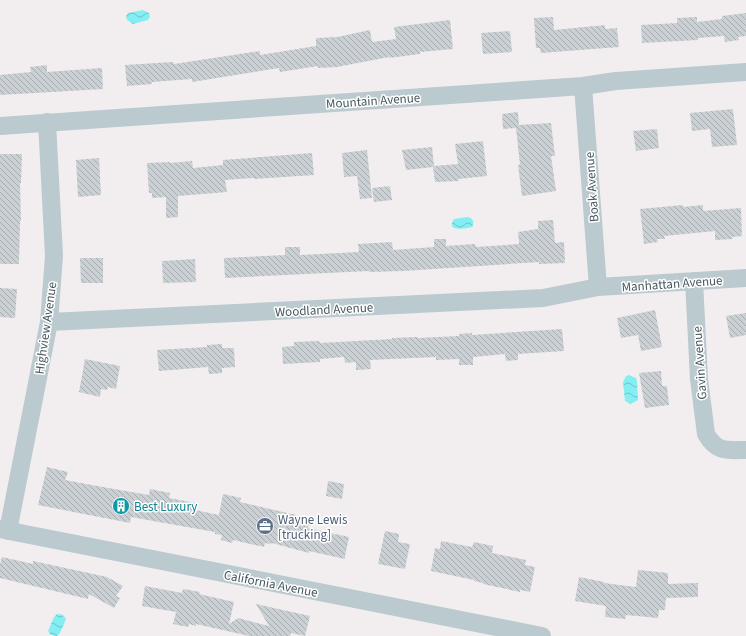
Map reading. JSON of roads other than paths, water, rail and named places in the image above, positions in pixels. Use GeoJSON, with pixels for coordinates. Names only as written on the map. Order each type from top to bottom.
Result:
{"type":"FeatureCollection","features":[{"type":"Feature","properties":{"kind":"street","name":"Mountain Avenue"},"geometry":{"type":"LineString","coordinates":[[0,126],[583,86],[616,81],[746,72]]}},
{"type":"Feature","properties":{"kind":"street","name":"Boak Avenue"},"geometry":{"type":"LineString","coordinates":[[583,86],[598,287]]}},
{"type":"Feature","properties":{"kind":"street","name":"Highview Avenue"},"geometry":{"type":"LineString","coordinates":[[4,530],[48,322],[54,256],[47,122]]}},
{"type":"Feature","properties":{"kind":"street","name":"Manhattan Avenue"},"geometry":{"type":"LineString","coordinates":[[598,287],[746,278]]}},
{"type":"Feature","properties":{"kind":"street","name":"Gavin Avenue"},"geometry":{"type":"LineString","coordinates":[[694,281],[699,379],[705,430],[711,442],[717,448],[725,450],[746,450]]}},
{"type":"Feature","properties":{"kind":"street","name":"Woodland Avenue"},"geometry":{"type":"LineString","coordinates":[[48,322],[543,298],[598,287]]}},
{"type":"Feature","properties":{"kind":"street","name":"California Avenue"},"geometry":{"type":"LineString","coordinates":[[4,530],[542,636]]}},
{"type":"Feature","properties":{"kind":"water"},"geometry":{"type":"Polygon","coordinates":[[[143,10],[149,13],[150,17],[148,20],[133,24],[127,20],[126,16],[128,13],[143,10]]]}},
{"type":"Feature","properties":{"kind":"water"},"geometry":{"type":"Polygon","coordinates":[[[467,217],[473,220],[472,227],[457,229],[452,226],[454,219],[467,217]]]}},
{"type":"Feature","properties":{"kind":"water"},"geometry":{"type":"Polygon","coordinates":[[[629,375],[636,378],[637,381],[638,400],[631,404],[625,401],[623,382],[626,376],[629,375]]]}},
{"type":"Feature","properties":{"kind":"water"},"geometry":{"type":"Polygon","coordinates":[[[57,614],[63,615],[66,619],[60,633],[57,636],[54,636],[48,631],[54,617],[57,614]]]}},
{"type":"Feature","properties":{"kind":"place","name":"Best Luxury"},"geometry":{"type":"Point","coordinates":[121,506]}},
{"type":"Feature","properties":{"kind":"place","name":"Wayne Lewis [trucking]"},"geometry":{"type":"Point","coordinates":[265,526]}}]}
